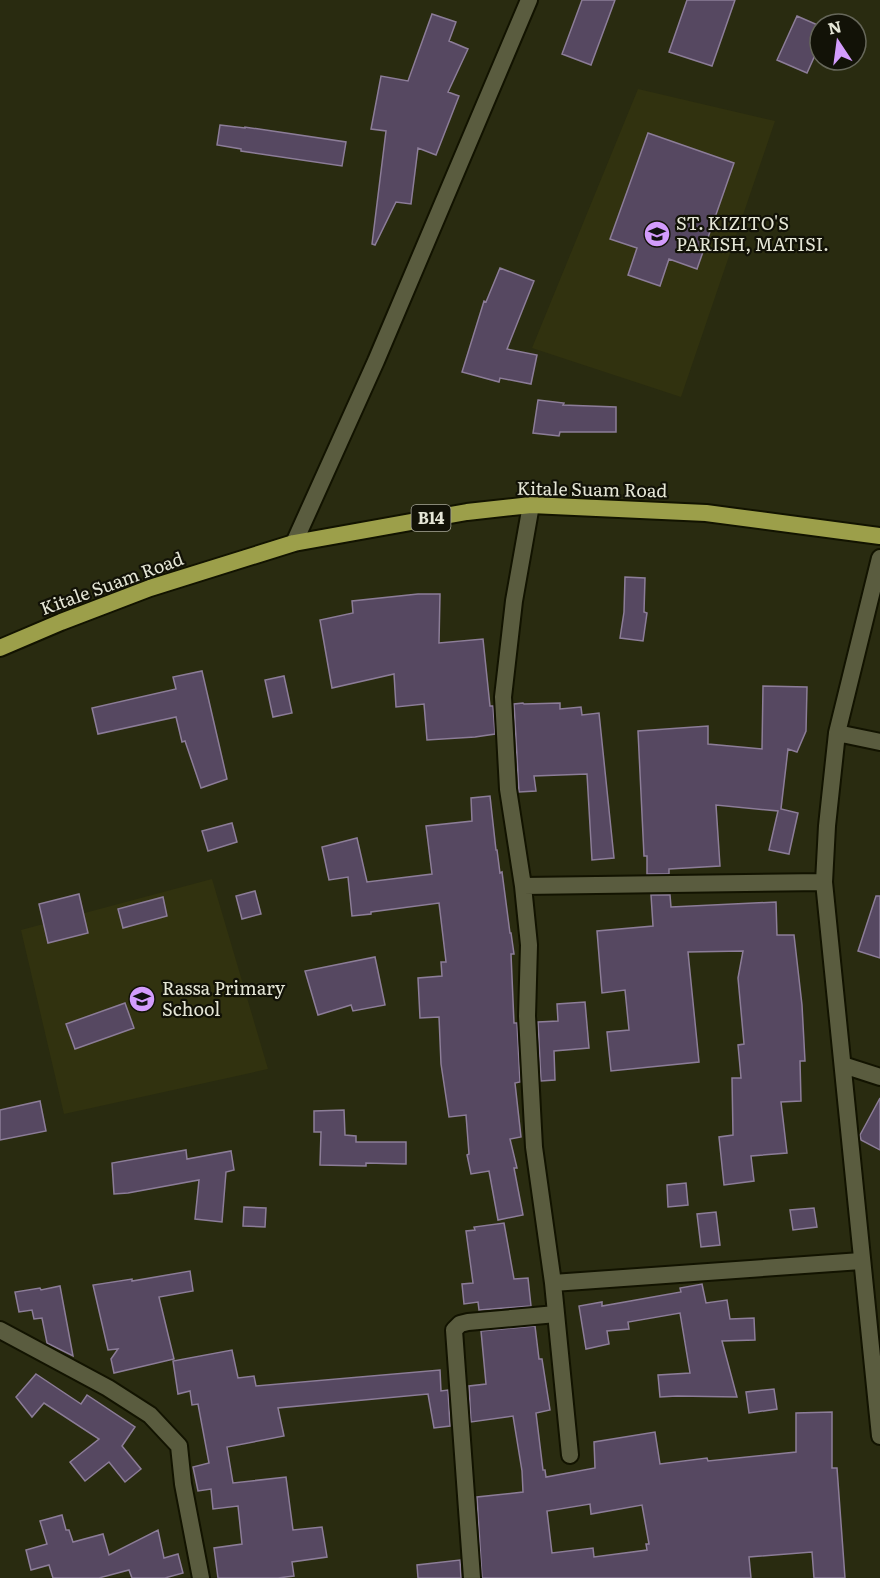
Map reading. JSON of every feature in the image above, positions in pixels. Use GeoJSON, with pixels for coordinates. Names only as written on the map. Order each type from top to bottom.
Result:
{"type":"FeatureCollection","features":[{"type":"Feature","properties":{"kind":"highway","name":"Kitale Suam Road"},"geometry":{"type":"LineString","coordinates":[[0,648],[60,622],[150,588],[294,543],[467,512],[531,505],[706,513],[880,536]]}},
{"type":"Feature","properties":{"kind":"street"},"geometry":{"type":"LineString","coordinates":[[294,543],[376,361],[529,0]]}},
{"type":"Feature","properties":{"kind":"street"},"geometry":{"type":"LineString","coordinates":[[531,505],[514,601],[502,697],[508,789],[523,886],[529,945],[527,1016],[534,1147],[553,1283],[570,1455]]}},
{"type":"Feature","properties":{"kind":"street"},"geometry":{"type":"LineString","coordinates":[[880,558],[837,733],[827,826],[824,882],[880,1436]]}},
{"type":"Feature","properties":{"kind":"street"},"geometry":{"type":"LineString","coordinates":[[837,733],[880,742]]}},
{"type":"Feature","properties":{"kind":"street"},"geometry":{"type":"LineString","coordinates":[[523,886],[824,882]]}},
{"type":"Feature","properties":{"kind":"street"},"geometry":{"type":"LineString","coordinates":[[843,1065],[880,1077]]}},
{"type":"Feature","properties":{"kind":"street"},"geometry":{"type":"LineString","coordinates":[[553,1283],[861,1262]]}},
{"type":"Feature","properties":{"kind":"street"},"geometry":{"type":"LineString","coordinates":[[472,1578],[454,1330],[460,1324],[468,1322],[556,1314]]}},
{"type":"Feature","properties":{"kind":"street"},"geometry":{"type":"LineString","coordinates":[[0,1330],[108,1388],[142,1410],[179,1446],[183,1484],[201,1578]]}},
{"type":"Feature","properties":{"kind":"shaded area","name":"ST. KIZITO'S PARISH, MATISI."},"geometry":{"type":"Polygon","coordinates":[[[638,89],[775,121],[681,397],[532,348],[638,89]]]}},
{"type":"Feature","properties":{"kind":"shaded area","name":"Rassa Primary School"},"geometry":{"type":"Polygon","coordinates":[[[212,879],[268,1069],[64,1114],[21,930],[212,879]]]}},
{"type":"Feature","properties":{"kind":"building"},"geometry":{"type":"Polygon","coordinates":[[[582,0],[615,0],[591,65],[562,54],[582,0]]]}},
{"type":"Feature","properties":{"kind":"building"},"geometry":{"type":"Polygon","coordinates":[[[687,0],[735,0],[712,66],[669,52],[687,0]]]}},
{"type":"Feature","properties":{"kind":"building"},"geometry":{"type":"Polygon","coordinates":[[[432,14],[456,22],[449,41],[468,49],[448,92],[459,96],[436,155],[418,148],[411,204],[396,202],[375,245],[372,244],[386,131],[371,129],[381,76],[408,81],[432,14]]]}},
{"type":"Feature","properties":{"kind":"building"},"geometry":{"type":"Polygon","coordinates":[[[797,16],[808,21],[807,73],[777,60],[797,16]]]}},
{"type":"Feature","properties":{"kind":"building"},"geometry":{"type":"Polygon","coordinates":[[[220,125],[346,142],[342,166],[241,151],[241,149],[217,145],[220,125]]]}},
{"type":"Feature","properties":{"kind":"building"},"geometry":{"type":"Polygon","coordinates":[[[648,133],[734,163],[697,269],[669,259],[660,286],[628,275],[637,248],[610,239],[648,133]]]}},
{"type":"Feature","properties":{"kind":"building"},"geometry":{"type":"Polygon","coordinates":[[[500,268],[534,281],[507,349],[537,355],[531,384],[500,378],[499,382],[462,372],[484,301],[486,302],[500,268]]]}},
{"type":"Feature","properties":{"kind":"building"},"geometry":{"type":"Polygon","coordinates":[[[538,400],[564,403],[563,405],[616,407],[616,432],[560,432],[559,436],[533,433],[538,400]]]}},
{"type":"Feature","properties":{"kind":"building"},"geometry":{"type":"Polygon","coordinates":[[[625,577],[645,578],[644,612],[647,613],[643,641],[620,638],[624,612],[625,577]]]}},
{"type":"Feature","properties":{"kind":"building"},"geometry":{"type":"Polygon","coordinates":[[[440,594],[439,643],[483,639],[495,734],[427,740],[424,704],[396,707],[394,674],[332,688],[320,620],[353,613],[352,601],[440,594]]]}},
{"type":"Feature","properties":{"kind":"building"},"geometry":{"type":"Polygon","coordinates":[[[202,671],[227,779],[201,788],[185,741],[182,742],[176,717],[98,734],[92,708],[176,689],[173,677],[202,671]]]}},
{"type":"Feature","properties":{"kind":"building"},"geometry":{"type":"Polygon","coordinates":[[[284,676],[292,713],[273,717],[265,680],[284,676]]]}},
{"type":"Feature","properties":{"kind":"building"},"geometry":{"type":"Polygon","coordinates":[[[763,686],[807,687],[806,731],[797,752],[788,749],[781,809],[798,813],[789,854],[769,850],[778,811],[716,805],[720,866],[669,869],[669,874],[647,874],[647,856],[644,856],[638,731],[708,726],[708,744],[762,749],[763,686]]]}},
{"type":"Feature","properties":{"kind":"building"},"geometry":{"type":"Polygon","coordinates":[[[560,703],[560,709],[581,707],[582,715],[599,713],[614,858],[592,860],[587,774],[534,776],[536,791],[519,792],[514,704],[560,703]]]}},
{"type":"Feature","properties":{"kind":"building"},"geometry":{"type":"Polygon","coordinates":[[[490,796],[496,850],[500,873],[502,872],[514,954],[511,954],[514,1023],[517,1023],[520,1082],[515,1083],[521,1137],[510,1139],[517,1168],[514,1168],[523,1215],[498,1220],[489,1171],[471,1174],[467,1155],[469,1154],[466,1115],[449,1117],[441,1064],[439,1017],[420,1018],[418,978],[442,976],[441,962],[446,962],[439,903],[352,916],[348,877],[329,880],[322,847],[357,838],[367,882],[432,874],[426,826],[472,821],[471,798],[490,796]]]}},
{"type":"Feature","properties":{"kind":"building"},"geometry":{"type":"Polygon","coordinates":[[[232,823],[237,842],[208,851],[202,831],[232,823]]]}},
{"type":"Feature","properties":{"kind":"building"},"geometry":{"type":"Polygon","coordinates":[[[255,891],[261,914],[242,919],[236,896],[255,891]]]}},
{"type":"Feature","properties":{"kind":"building"},"geometry":{"type":"Polygon","coordinates":[[[79,894],[88,933],[48,943],[39,904],[79,894]]]}},
{"type":"Feature","properties":{"kind":"building"},"geometry":{"type":"Polygon","coordinates":[[[651,895],[670,895],[671,907],[776,902],[777,935],[794,935],[802,1005],[805,1061],[800,1061],[801,1101],[781,1102],[787,1153],[751,1156],[754,1181],[724,1185],[719,1137],[733,1135],[732,1078],[741,1078],[738,1045],[744,1044],[738,978],[743,951],[688,952],[699,1062],[611,1071],[607,1032],[629,1030],[625,990],[602,993],[597,931],[653,926],[651,895]]]}},
{"type":"Feature","properties":{"kind":"building"},"geometry":{"type":"Polygon","coordinates":[[[876,896],[880,896],[880,958],[858,951],[876,896]]]}},
{"type":"Feature","properties":{"kind":"building"},"geometry":{"type":"Polygon","coordinates":[[[163,897],[167,916],[123,928],[118,909],[163,897]]]}},
{"type":"Feature","properties":{"kind":"building"},"geometry":{"type":"Polygon","coordinates":[[[375,957],[385,1005],[353,1011],[351,1005],[318,1015],[305,971],[375,957]]]}},
{"type":"Feature","properties":{"kind":"building"},"geometry":{"type":"Polygon","coordinates":[[[585,1002],[589,1048],[554,1051],[555,1080],[541,1081],[538,1022],[558,1021],[557,1004],[585,1002]]]}},
{"type":"Feature","properties":{"kind":"building"},"geometry":{"type":"Polygon","coordinates":[[[125,1003],[134,1028],[75,1049],[66,1024],[125,1003]]]}},
{"type":"Feature","properties":{"kind":"building"},"geometry":{"type":"Polygon","coordinates":[[[880,1098],[880,1150],[861,1140],[860,1135],[880,1098]]]}},
{"type":"Feature","properties":{"kind":"building"},"geometry":{"type":"Polygon","coordinates":[[[40,1101],[46,1131],[0,1140],[0,1110],[40,1101]]]}},
{"type":"Feature","properties":{"kind":"building"},"geometry":{"type":"Polygon","coordinates":[[[344,1110],[345,1135],[356,1136],[356,1142],[406,1142],[406,1164],[320,1165],[321,1132],[314,1132],[314,1111],[344,1110]]]}},
{"type":"Feature","properties":{"kind":"building"},"geometry":{"type":"Polygon","coordinates":[[[186,1150],[187,1159],[231,1151],[234,1170],[226,1172],[222,1222],[195,1219],[199,1180],[114,1194],[112,1163],[186,1150]]]}},
{"type":"Feature","properties":{"kind":"building"},"geometry":{"type":"Polygon","coordinates":[[[686,1183],[688,1205],[668,1207],[667,1185],[686,1183]]]}},
{"type":"Feature","properties":{"kind":"building"},"geometry":{"type":"Polygon","coordinates":[[[244,1207],[266,1208],[265,1227],[243,1226],[244,1207]]]}},
{"type":"Feature","properties":{"kind":"building"},"geometry":{"type":"Polygon","coordinates":[[[814,1208],[817,1227],[793,1230],[790,1210],[814,1208]]]}},
{"type":"Feature","properties":{"kind":"building"},"geometry":{"type":"Polygon","coordinates":[[[716,1212],[720,1245],[701,1247],[697,1214],[716,1212]]]}},
{"type":"Feature","properties":{"kind":"building"},"geometry":{"type":"Polygon","coordinates":[[[504,1223],[514,1279],[528,1278],[531,1306],[479,1310],[478,1302],[464,1304],[462,1284],[473,1283],[466,1231],[475,1230],[474,1227],[504,1223]]]}},
{"type":"Feature","properties":{"kind":"building"},"geometry":{"type":"Polygon","coordinates":[[[190,1271],[193,1291],[159,1297],[174,1359],[114,1373],[111,1359],[118,1349],[108,1350],[93,1285],[190,1271]]]}},
{"type":"Feature","properties":{"kind":"building"},"geometry":{"type":"Polygon","coordinates":[[[702,1284],[706,1303],[727,1300],[730,1319],[754,1318],[755,1340],[722,1341],[737,1397],[660,1397],[658,1375],[690,1373],[680,1313],[628,1322],[629,1329],[607,1331],[609,1344],[586,1349],[579,1306],[602,1302],[602,1306],[681,1292],[680,1288],[702,1284]]]}},
{"type":"Feature","properties":{"kind":"building"},"geometry":{"type":"Polygon","coordinates":[[[60,1286],[73,1356],[47,1343],[42,1318],[34,1319],[32,1310],[19,1312],[15,1292],[60,1286]]]}},
{"type":"Feature","properties":{"kind":"building"},"geometry":{"type":"Polygon","coordinates":[[[535,1326],[539,1359],[542,1359],[550,1410],[536,1413],[543,1470],[545,1470],[546,1477],[595,1468],[594,1442],[655,1432],[660,1464],[707,1458],[708,1461],[796,1452],[796,1413],[832,1412],[832,1468],[837,1468],[845,1578],[814,1578],[812,1552],[749,1557],[751,1578],[482,1578],[477,1497],[523,1492],[513,1416],[471,1422],[469,1386],[486,1384],[481,1331],[535,1326]],[[590,1504],[547,1511],[552,1553],[593,1548],[594,1557],[647,1550],[646,1544],[649,1544],[642,1505],[591,1514],[590,1504]]]}},
{"type":"Feature","properties":{"kind":"building"},"geometry":{"type":"Polygon","coordinates":[[[232,1350],[238,1378],[254,1376],[256,1386],[440,1370],[441,1391],[448,1390],[450,1426],[434,1428],[428,1394],[278,1408],[284,1436],[227,1447],[233,1483],[286,1477],[293,1530],[322,1527],[327,1557],[292,1562],[294,1576],[218,1578],[214,1548],[242,1544],[238,1506],[213,1509],[211,1489],[198,1491],[193,1467],[209,1463],[198,1404],[192,1405],[190,1391],[178,1394],[173,1361],[232,1350]]]}},
{"type":"Feature","properties":{"kind":"building"},"geometry":{"type":"Polygon","coordinates":[[[36,1374],[81,1404],[87,1395],[135,1427],[122,1446],[141,1469],[125,1482],[109,1462],[85,1481],[70,1462],[99,1439],[44,1403],[32,1417],[16,1397],[36,1374]]]}},
{"type":"Feature","properties":{"kind":"building"},"geometry":{"type":"Polygon","coordinates":[[[774,1389],[777,1409],[749,1413],[746,1392],[774,1389]]]}},
{"type":"Feature","properties":{"kind":"building"},"geometry":{"type":"Polygon","coordinates":[[[62,1515],[66,1530],[69,1530],[73,1542],[103,1534],[109,1555],[158,1530],[164,1558],[178,1554],[183,1573],[165,1578],[132,1578],[129,1570],[99,1578],[53,1578],[49,1565],[31,1570],[26,1550],[47,1544],[40,1521],[62,1515]]]}},
{"type":"Feature","properties":{"kind":"building"},"geometry":{"type":"Polygon","coordinates":[[[460,1560],[461,1578],[418,1578],[417,1565],[460,1560]]]}},
{"type":"Feature","properties":{"kind":"place","name":"ST. KIZITO'S PARISH, MATISI."},"geometry":{"type":"Point","coordinates":[657,234]}},
{"type":"Feature","properties":{"kind":"place","name":"Rassa Primary School"},"geometry":{"type":"Point","coordinates":[142,999]}}]}
